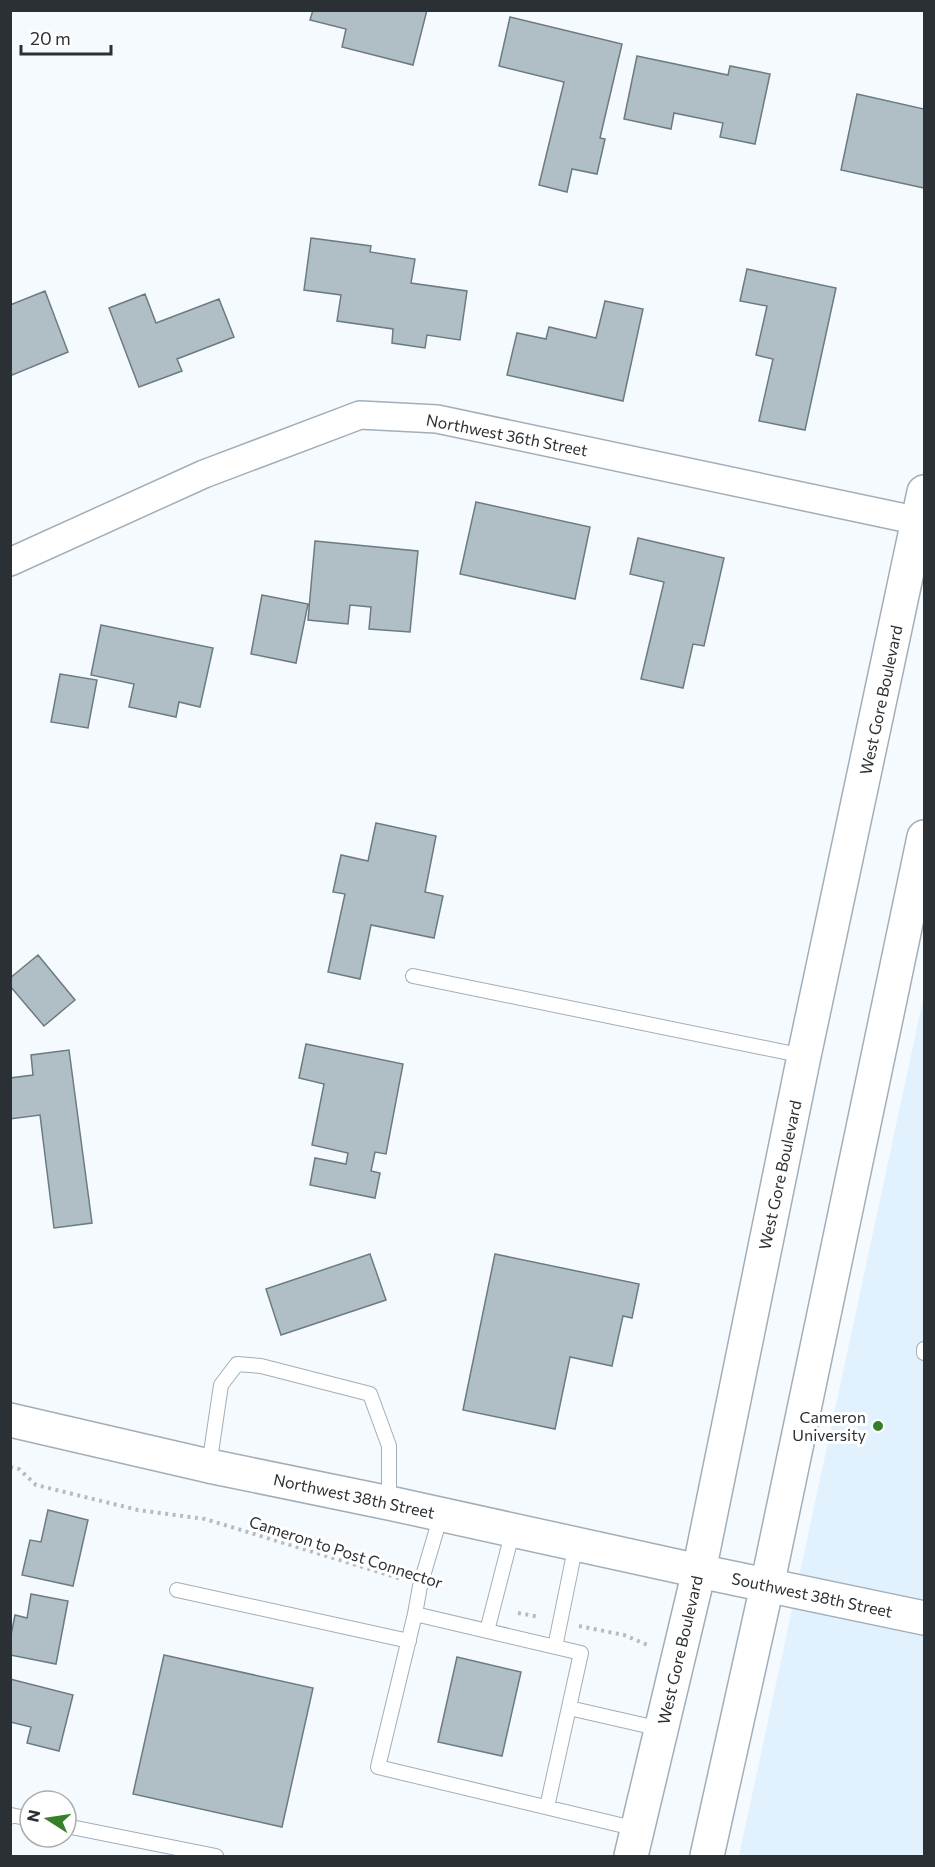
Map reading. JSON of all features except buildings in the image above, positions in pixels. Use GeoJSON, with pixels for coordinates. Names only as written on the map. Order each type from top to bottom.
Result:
{"type":"FeatureCollection","features":[{"type":"Feature","properties":{"kind":"main road","name":"West Gore Boulevard"},"geometry":{"type":"LineString","coordinates":[[634,1843],[699,1571],[804,1056],[922,511]]}},
{"type":"Feature","properties":{"kind":"main road"},"geometry":{"type":"LineString","coordinates":[[707,1857],[767,1586],[924,837]]}},
{"type":"Feature","properties":{"kind":"main road","name":"Northwest 38th Street"},"geometry":{"type":"LineString","coordinates":[[10,1420],[209,1466],[699,1571]]}},
{"type":"Feature","properties":{"kind":"main road","name":"Southwest 38th Street"},"geometry":{"type":"LineString","coordinates":[[699,1571],[924,1618]]}},
{"type":"Feature","properties":{"kind":"street","name":"Northwest 36th Street"},"geometry":{"type":"LineString","coordinates":[[10,562],[204,474],[360,415],[437,419],[922,511]]}},
{"type":"Feature","properties":{"kind":"lane"},"geometry":{"type":"LineString","coordinates":[[413,976],[804,1056]]}},
{"type":"Feature","properties":{"kind":"lane"},"geometry":{"type":"LineString","coordinates":[[209,1466],[221,1385],[237,1364],[261,1366],[370,1394],[389,1446],[389,1503]]}},
{"type":"Feature","properties":{"kind":"lane"},"geometry":{"type":"LineString","coordinates":[[441,1514],[420,1586],[378,1767],[548,1807],[634,1843]]}},
{"type":"Feature","properties":{"kind":"lane"},"geometry":{"type":"LineString","coordinates":[[488,1631],[513,1530]]}},
{"type":"Feature","properties":{"kind":"lane"},"geometry":{"type":"LineString","coordinates":[[555,1647],[576,1544]]}},
{"type":"Feature","properties":{"kind":"lane"},"geometry":{"type":"LineString","coordinates":[[177,1590],[408,1641]]}},
{"type":"Feature","properties":{"kind":"lane"},"geometry":{"type":"LineString","coordinates":[[415,1614],[581,1653],[548,1807]]}},
{"type":"Feature","properties":{"kind":"lane"},"geometry":{"type":"LineString","coordinates":[[569,1708],[661,1729]]}},
{"type":"Feature","properties":{"kind":"lane"},"geometry":{"type":"LineString","coordinates":[[78,1828],[216,1857]]}},
{"type":"Feature","properties":{"kind":"path","name":"Cameron to Post Connector"},"geometry":{"type":"LineString","coordinates":[[10,1467],[19,1469],[36,1485],[138,1510],[205,1519],[420,1586]]}},
{"type":"Feature","properties":{"kind":"path"},"geometry":{"type":"LineString","coordinates":[[493,1607],[624,1635],[679,1656]]}},
{"type":"Feature","properties":{"kind":"shaded area","name":"Cameron University"},"geometry":{"type":"Polygon","coordinates":[[[924,995],[924,1856],[739,1856],[924,995]]]}},
{"type":"Feature","properties":{"kind":"place","name":"Cameron University"},"geometry":{"type":"Point","coordinates":[878,1426]}}]}
